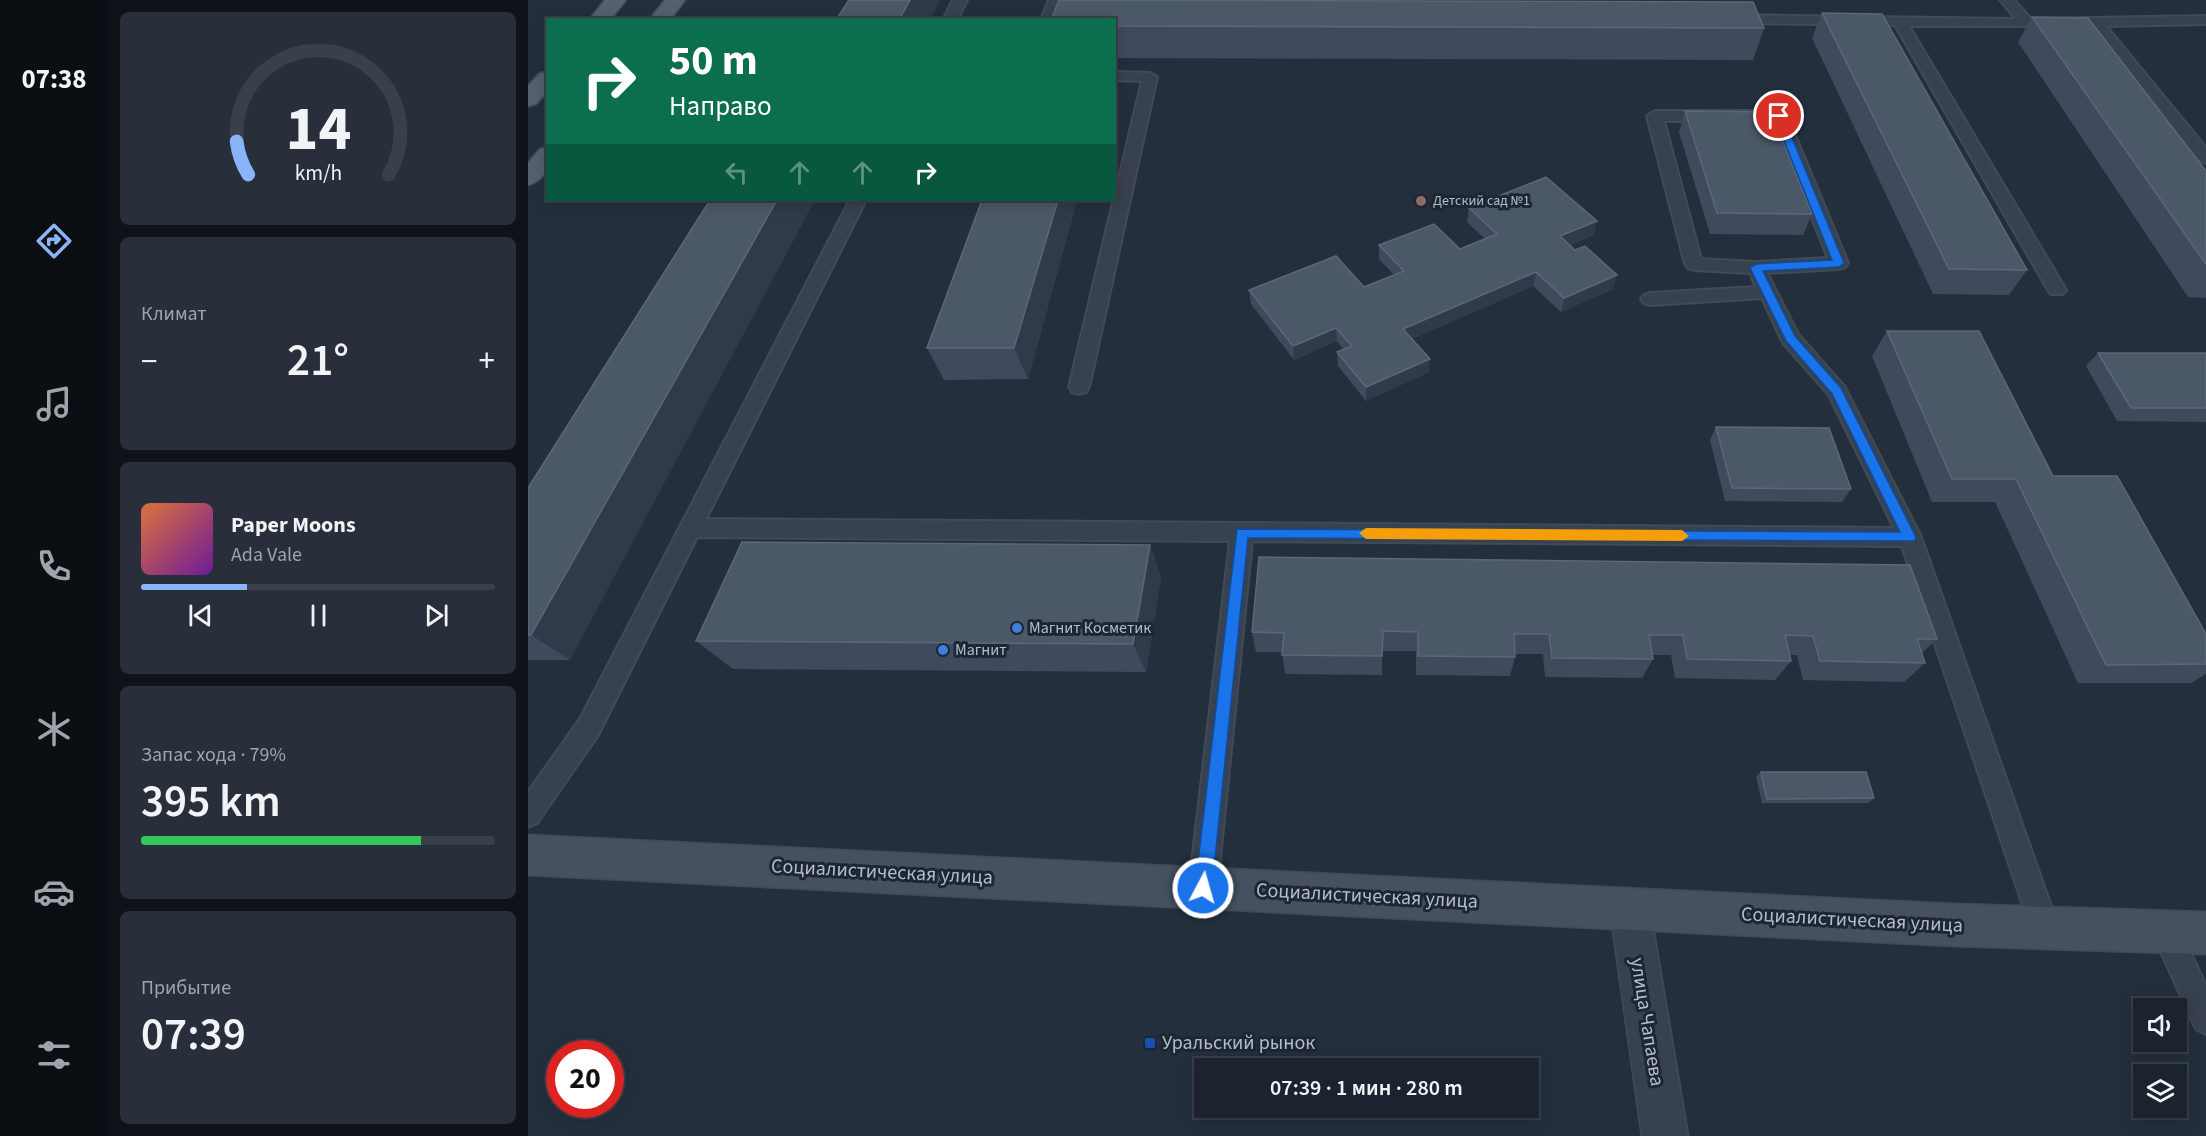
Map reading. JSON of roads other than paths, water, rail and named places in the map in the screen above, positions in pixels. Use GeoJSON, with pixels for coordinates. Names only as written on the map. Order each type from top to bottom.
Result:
{"type":"FeatureCollection","features":[{"type":"Feature","properties":{"kind":"main road"},"geometry":{"type":"LineString","coordinates":[[601,18],[616,0]]}},
{"type":"Feature","properties":{"kind":"main road"},"geometry":{"type":"LineString","coordinates":[[661,18],[675,0]]}},
{"type":"Feature","properties":{"kind":"main road"},"geometry":{"type":"LineString","coordinates":[[528,99],[546,80]]}},
{"type":"Feature","properties":{"kind":"main road"},"geometry":{"type":"LineString","coordinates":[[528,178],[546,156]]}},
{"type":"Feature","properties":{"kind":"main road","name":"Социалистическая улица"},"geometry":{"type":"LineString","coordinates":[[528,855],[2045,929],[2206,933]]}},
{"type":"Feature","properties":{"kind":"street","name":"улица Чапаева"},"geometry":{"type":"LineString","coordinates":[[1630,909],[1665,1136]]}},
{"type":"Feature","properties":{"kind":"lane"},"geometry":{"type":"LineString","coordinates":[[951,18],[960,0]]}},
{"type":"Feature","properties":{"kind":"lane"},"geometry":{"type":"LineString","coordinates":[[2007,0],[2027,23]]}},
{"type":"Feature","properties":{"kind":"lane"},"geometry":{"type":"LineString","coordinates":[[1712,19],[1802,15],[2027,23],[2206,20]]}},
{"type":"Feature","properties":{"kind":"lane"},"geometry":{"type":"LineString","coordinates":[[1899,20],[2056,290]]}},
{"type":"Feature","properties":{"kind":"lane"},"geometry":{"type":"LineString","coordinates":[[2096,23],[2206,158]]}},
{"type":"Feature","properties":{"kind":"lane"},"geometry":{"type":"LineString","coordinates":[[1078,387],[1150,77],[1116,76]]}},
{"type":"Feature","properties":{"kind":"lane"},"geometry":{"type":"LineString","coordinates":[[1655,116],[1779,116],[1839,263],[1756,268],[1694,264],[1655,116]]}},
{"type":"Feature","properties":{"kind":"lane"},"geometry":{"type":"LineString","coordinates":[[528,814],[589,727],[857,201]]}},
{"type":"Feature","properties":{"kind":"lane"},"geometry":{"type":"LineString","coordinates":[[1756,268],[1790,338],[1837,391],[1910,537],[2045,929]]}},
{"type":"Feature","properties":{"kind":"lane"},"geometry":{"type":"LineString","coordinates":[[1650,299],[1768,292]]}},
{"type":"Feature","properties":{"kind":"lane"},"geometry":{"type":"LineString","coordinates":[[691,528],[1910,537]]}},
{"type":"Feature","properties":{"kind":"lane"},"geometry":{"type":"LineString","coordinates":[[1203,888],[1242,533]]}},
{"type":"Feature","properties":{"kind":"lane"},"geometry":{"type":"LineString","coordinates":[[2166,932],[2206,1019]]}},
{"type":"Feature","properties":{"kind":"place","name":"Детский сад №1"},"geometry":{"type":"Point","coordinates":[1421,201]}},
{"type":"Feature","properties":{"kind":"place","name":"Магнит Косметик"},"geometry":{"type":"Point","coordinates":[1017,628]}},
{"type":"Feature","properties":{"kind":"place","name":"Магнит"},"geometry":{"type":"Point","coordinates":[943,650]}},
{"type":"Feature","properties":{"kind":"place","name":"Уральский рынок"},"geometry":{"type":"Point","coordinates":[1150,1043]}}]}
